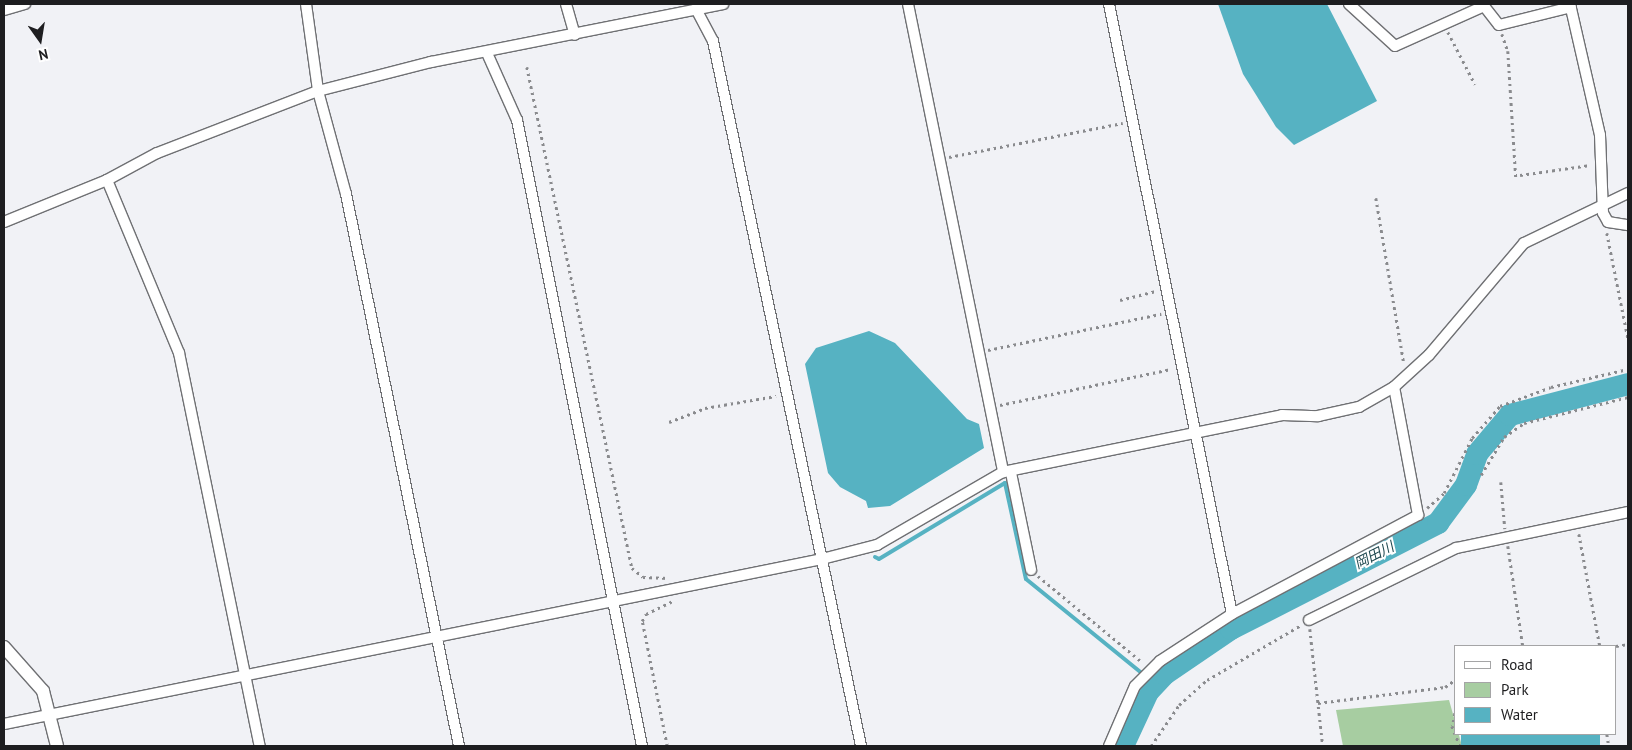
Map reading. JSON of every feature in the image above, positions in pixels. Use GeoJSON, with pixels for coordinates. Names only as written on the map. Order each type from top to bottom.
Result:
{"type":"FeatureCollection","features":[{"type":"Feature","properties":{"kind":"street"},"geometry":{"type":"LineString","coordinates":[[4,10],[25,4]]}},
{"type":"Feature","properties":{"kind":"street"},"geometry":{"type":"LineString","coordinates":[[306,4],[318,92],[346,194],[438,635],[459,746]]}},
{"type":"Feature","properties":{"kind":"street"},"geometry":{"type":"LineString","coordinates":[[566,4],[575,35]]}},
{"type":"Feature","properties":{"kind":"street"},"geometry":{"type":"LineString","coordinates":[[4,222],[107,180],[157,154],[318,92],[487,53],[722,4]]}},
{"type":"Feature","properties":{"kind":"street"},"geometry":{"type":"LineString","coordinates":[[908,4],[989,407],[1031,570]]}},
{"type":"Feature","properties":{"kind":"street"},"geometry":{"type":"LineString","coordinates":[[1109,4],[1169,312],[1232,614]]}},
{"type":"Feature","properties":{"kind":"street"},"geometry":{"type":"LineString","coordinates":[[1350,4],[1390,45],[1484,6],[1499,26],[1571,6],[1600,135],[1602,202],[1608,222],[1628,225]]}},
{"type":"Feature","properties":{"kind":"street"},"geometry":{"type":"LineString","coordinates":[[696,9],[713,41],[861,746]]}},
{"type":"Feature","properties":{"kind":"street"},"geometry":{"type":"LineString","coordinates":[[487,53],[517,120],[560,356],[642,746]]}},
{"type":"Feature","properties":{"kind":"street"},"geometry":{"type":"LineString","coordinates":[[107,180],[179,353],[260,746]]}},
{"type":"Feature","properties":{"kind":"street"},"geometry":{"type":"LineString","coordinates":[[4,724],[822,559],[877,545],[1007,472],[1282,415],[1337,413],[1394,387],[1409,375],[1524,243],[1602,202],[1628,193]]}},
{"type":"Feature","properties":{"kind":"street"},"geometry":{"type":"LineString","coordinates":[[1109,746],[1131,693],[1151,670],[1232,614],[1418,515],[1394,387]]}},
{"type":"Feature","properties":{"kind":"street"},"geometry":{"type":"LineString","coordinates":[[1309,620],[1430,557],[1506,535],[1628,512]]}},
{"type":"Feature","properties":{"kind":"street"},"geometry":{"type":"LineString","coordinates":[[4,647],[43,691],[57,746]]}},
{"type":"Feature","properties":{"kind":"path"},"geometry":{"type":"LineString","coordinates":[[1444,22],[1475,84]]}},
{"type":"Feature","properties":{"kind":"path"},"geometry":{"type":"LineString","coordinates":[[1499,26],[1508,51],[1516,178]]}},
{"type":"Feature","properties":{"kind":"path"},"geometry":{"type":"LineString","coordinates":[[527,67],[632,568],[643,578],[677,578],[687,586],[685,596],[650,611],[642,621],[667,746]]}},
{"type":"Feature","properties":{"kind":"path"},"geometry":{"type":"LineString","coordinates":[[939,159],[1132,121]]}},
{"type":"Feature","properties":{"kind":"path"},"geometry":{"type":"LineString","coordinates":[[1520,174],[1601,165]]}},
{"type":"Feature","properties":{"kind":"path"},"geometry":{"type":"LineString","coordinates":[[1376,198],[1409,375]]}},
{"type":"Feature","properties":{"kind":"path"},"geometry":{"type":"LineString","coordinates":[[1608,222],[1628,338]]}},
{"type":"Feature","properties":{"kind":"path"},"geometry":{"type":"LineString","coordinates":[[1120,300],[1165,288]]}},
{"type":"Feature","properties":{"kind":"path"},"geometry":{"type":"LineString","coordinates":[[979,352],[1169,312]]}},
{"type":"Feature","properties":{"kind":"path"},"geometry":{"type":"LineString","coordinates":[[989,407],[1181,366]]}},
{"type":"Feature","properties":{"kind":"path"},"geometry":{"type":"LineString","coordinates":[[1418,515],[1444,493],[1472,438],[1500,406],[1551,387],[1628,370]]}},
{"type":"Feature","properties":{"kind":"path"},"geometry":{"type":"LineString","coordinates":[[669,422],[748,398],[788,396]]}},
{"type":"Feature","properties":{"kind":"path"},"geometry":{"type":"LineString","coordinates":[[1481,475],[1504,437],[1524,423],[1628,397]]}},
{"type":"Feature","properties":{"kind":"path"},"geometry":{"type":"LineString","coordinates":[[1501,482],[1506,535],[1523,645]]}},
{"type":"Feature","properties":{"kind":"path"},"geometry":{"type":"LineString","coordinates":[[1577,522],[1600,645]]}},
{"type":"Feature","properties":{"kind":"path"},"geometry":{"type":"LineString","coordinates":[[1031,570],[1151,670]]}},
{"type":"Feature","properties":{"kind":"path"},"geometry":{"type":"LineString","coordinates":[[1151,746],[1179,705],[1207,680],[1309,620],[1323,746]]}},
{"type":"Feature","properties":{"kind":"path"},"geometry":{"type":"LineString","coordinates":[[1318,703],[1445,687],[1454,681]]}},
{"type":"Feature","properties":{"kind":"green space"},"geometry":{"type":"Polygon","coordinates":[[[1449,700],[1454,718],[1454,735],[1459,735],[1462,746],[1343,746],[1336,710],[1449,700]]]}},
{"type":"Feature","properties":{"kind":"water"},"geometry":{"type":"Polygon","coordinates":[[[1218,4],[1327,4],[1377,101],[1294,145],[1276,127],[1243,74],[1218,4]]]}},
{"type":"Feature","properties":{"kind":"water"},"geometry":{"type":"Polygon","coordinates":[[[869,331],[895,343],[967,419],[979,424],[984,448],[890,506],[868,508],[866,501],[840,487],[828,473],[805,364],[816,348],[869,331]]]}},
{"type":"Feature","properties":{"kind":"water"},"geometry":{"type":"Polygon","coordinates":[[[1461,735],[1600,735],[1600,746],[1461,746],[1461,735]]]}},
{"type":"Feature","properties":{"kind":"waterway","name":"岡田川"},"geometry":{"type":"LineString","coordinates":[[1123,746],[1148,692],[1165,674],[1231,629],[1438,523],[1466,485],[1477,454],[1510,415],[1628,384]]}},
{"type":"Feature","properties":{"kind":"waterway"},"geometry":{"type":"LineString","coordinates":[[875,557],[879,559],[1005,483],[1026,579],[1155,684]]}}]}
